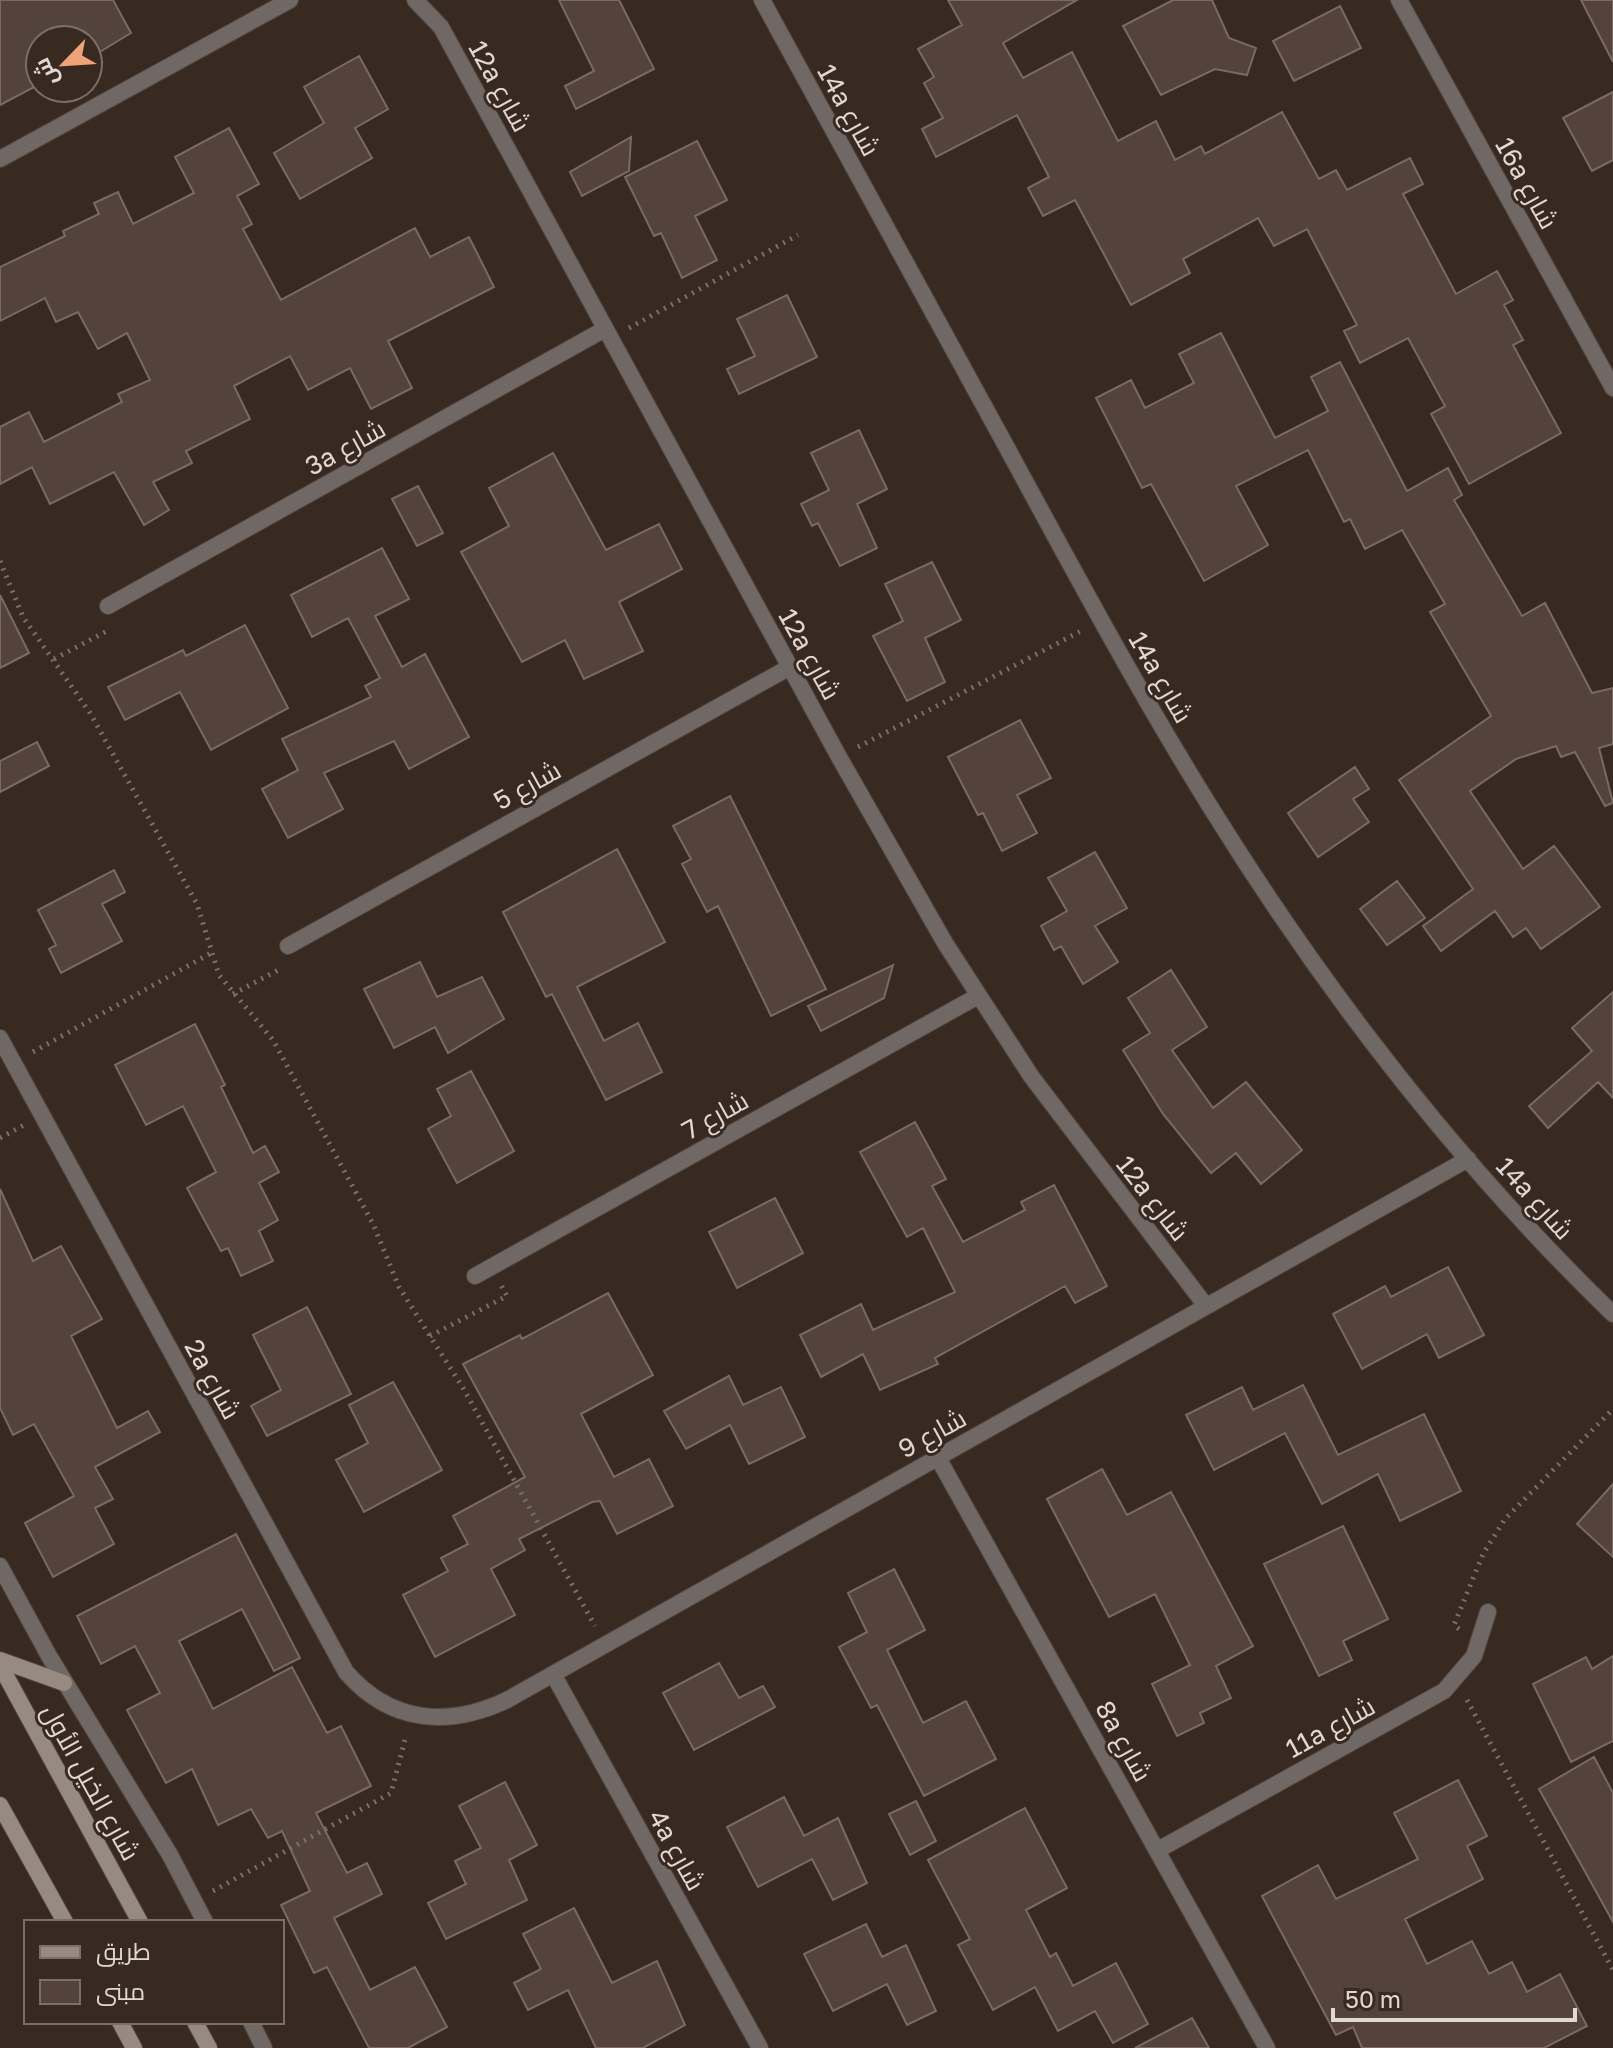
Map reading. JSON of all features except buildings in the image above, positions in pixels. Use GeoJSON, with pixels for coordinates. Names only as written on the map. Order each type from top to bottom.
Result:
{"type":"FeatureCollection","features":[{"type":"Feature","properties":{"kind":"main road"},"geometry":{"type":"LineString","coordinates":[[0,1663],[64,1683]]}},
{"type":"Feature","properties":{"kind":"main road","name":"شارع الخيل الأول"},"geometry":{"type":"LineString","coordinates":[[0,1663],[139,1920]]}},
{"type":"Feature","properties":{"kind":"main road"},"geometry":{"type":"LineString","coordinates":[[0,1805],[64,1920]]}},
{"type":"Feature","properties":{"kind":"main road"},"geometry":{"type":"LineString","coordinates":[[121,2024],[134,2048]]}},
{"type":"Feature","properties":{"kind":"main road"},"geometry":{"type":"LineString","coordinates":[[196,2024],[209,2048]]}},
{"type":"Feature","properties":{"kind":"street"},"geometry":{"type":"LineString","coordinates":[[0,159],[290,0]]}},
{"type":"Feature","properties":{"kind":"street","name":"12a شارع"},"geometry":{"type":"LineString","coordinates":[[415,0],[441,27],[839,757],[978,996],[1087,1153],[1206,1306]]}},
{"type":"Feature","properties":{"kind":"street","name":"14a شارع"},"geometry":{"type":"LineString","coordinates":[[762,0],[1101,620],[1204,797],[1272,902],[1399,1076],[1468,1159],[1613,1314]]}},
{"type":"Feature","properties":{"kind":"street","name":"16a شارع"},"geometry":{"type":"LineString","coordinates":[[1399,0],[1613,388]]}},
{"type":"Feature","properties":{"kind":"street","name":"3a شارع"},"geometry":{"type":"LineString","coordinates":[[113,603],[608,334]]}},
{"type":"Feature","properties":{"kind":"street","name":"شارع 5"},"geometry":{"type":"LineString","coordinates":[[288,946],[790,667]]}},
{"type":"Feature","properties":{"kind":"street","name":"شارع 7"},"geometry":{"type":"LineString","coordinates":[[482,1272],[978,996]]}},
{"type":"Feature","properties":{"kind":"street","name":"2a شارع"},"geometry":{"type":"LineString","coordinates":[[0,1038],[346,1672],[375,1700],[411,1716]]}},
{"type":"Feature","properties":{"kind":"street","name":"شارع 9"},"geometry":{"type":"LineString","coordinates":[[411,1716],[448,1718],[485,1710],[1468,1159]]}},
{"type":"Feature","properties":{"kind":"street","name":"8a شارع"},"geometry":{"type":"LineString","coordinates":[[938,1458],[1267,2048]]}},
{"type":"Feature","properties":{"kind":"street"},"geometry":{"type":"LineString","coordinates":[[0,1566],[64,1683],[204,1920]]}},
{"type":"Feature","properties":{"kind":"street","name":"11a شارع"},"geometry":{"type":"LineString","coordinates":[[1158,1850],[1430,1699],[1456,1680],[1481,1642],[1488,1612]]}},
{"type":"Feature","properties":{"kind":"street","name":"4a شارع"},"geometry":{"type":"LineString","coordinates":[[553,1674],[760,2048]]}},
{"type":"Feature","properties":{"kind":"street"},"geometry":{"type":"LineString","coordinates":[[252,2024],[264,2048]]}},
{"type":"Feature","properties":{"kind":"path"},"geometry":{"type":"LineString","coordinates":[[608,334],[798,235]]}},
{"type":"Feature","properties":{"kind":"path"},"geometry":{"type":"LineString","coordinates":[[0,561],[23,617],[90,713],[191,893],[225,985],[273,1040],[373,1224],[399,1287],[463,1388],[606,1644]]}},
{"type":"Feature","properties":{"kind":"path"},"geometry":{"type":"LineString","coordinates":[[54,659],[128,619],[113,603]]}},
{"type":"Feature","properties":{"kind":"path"},"geometry":{"type":"LineString","coordinates":[[839,757],[1101,620]]}},
{"type":"Feature","properties":{"kind":"path"},"geometry":{"type":"LineString","coordinates":[[13,1063],[213,952]]}},
{"type":"Feature","properties":{"kind":"path"},"geometry":{"type":"LineString","coordinates":[[430,1336],[507,1296],[482,1272]]}},
{"type":"Feature","properties":{"kind":"path"},"geometry":{"type":"LineString","coordinates":[[1481,1642],[1454,1625],[1494,1536],[1505,1519],[1613,1409]]}},
{"type":"Feature","properties":{"kind":"path"},"geometry":{"type":"LineString","coordinates":[[1456,1680],[1613,1970]]}},
{"type":"Feature","properties":{"kind":"path"},"geometry":{"type":"LineString","coordinates":[[195,1902],[391,1793],[411,1716]]}}]}
